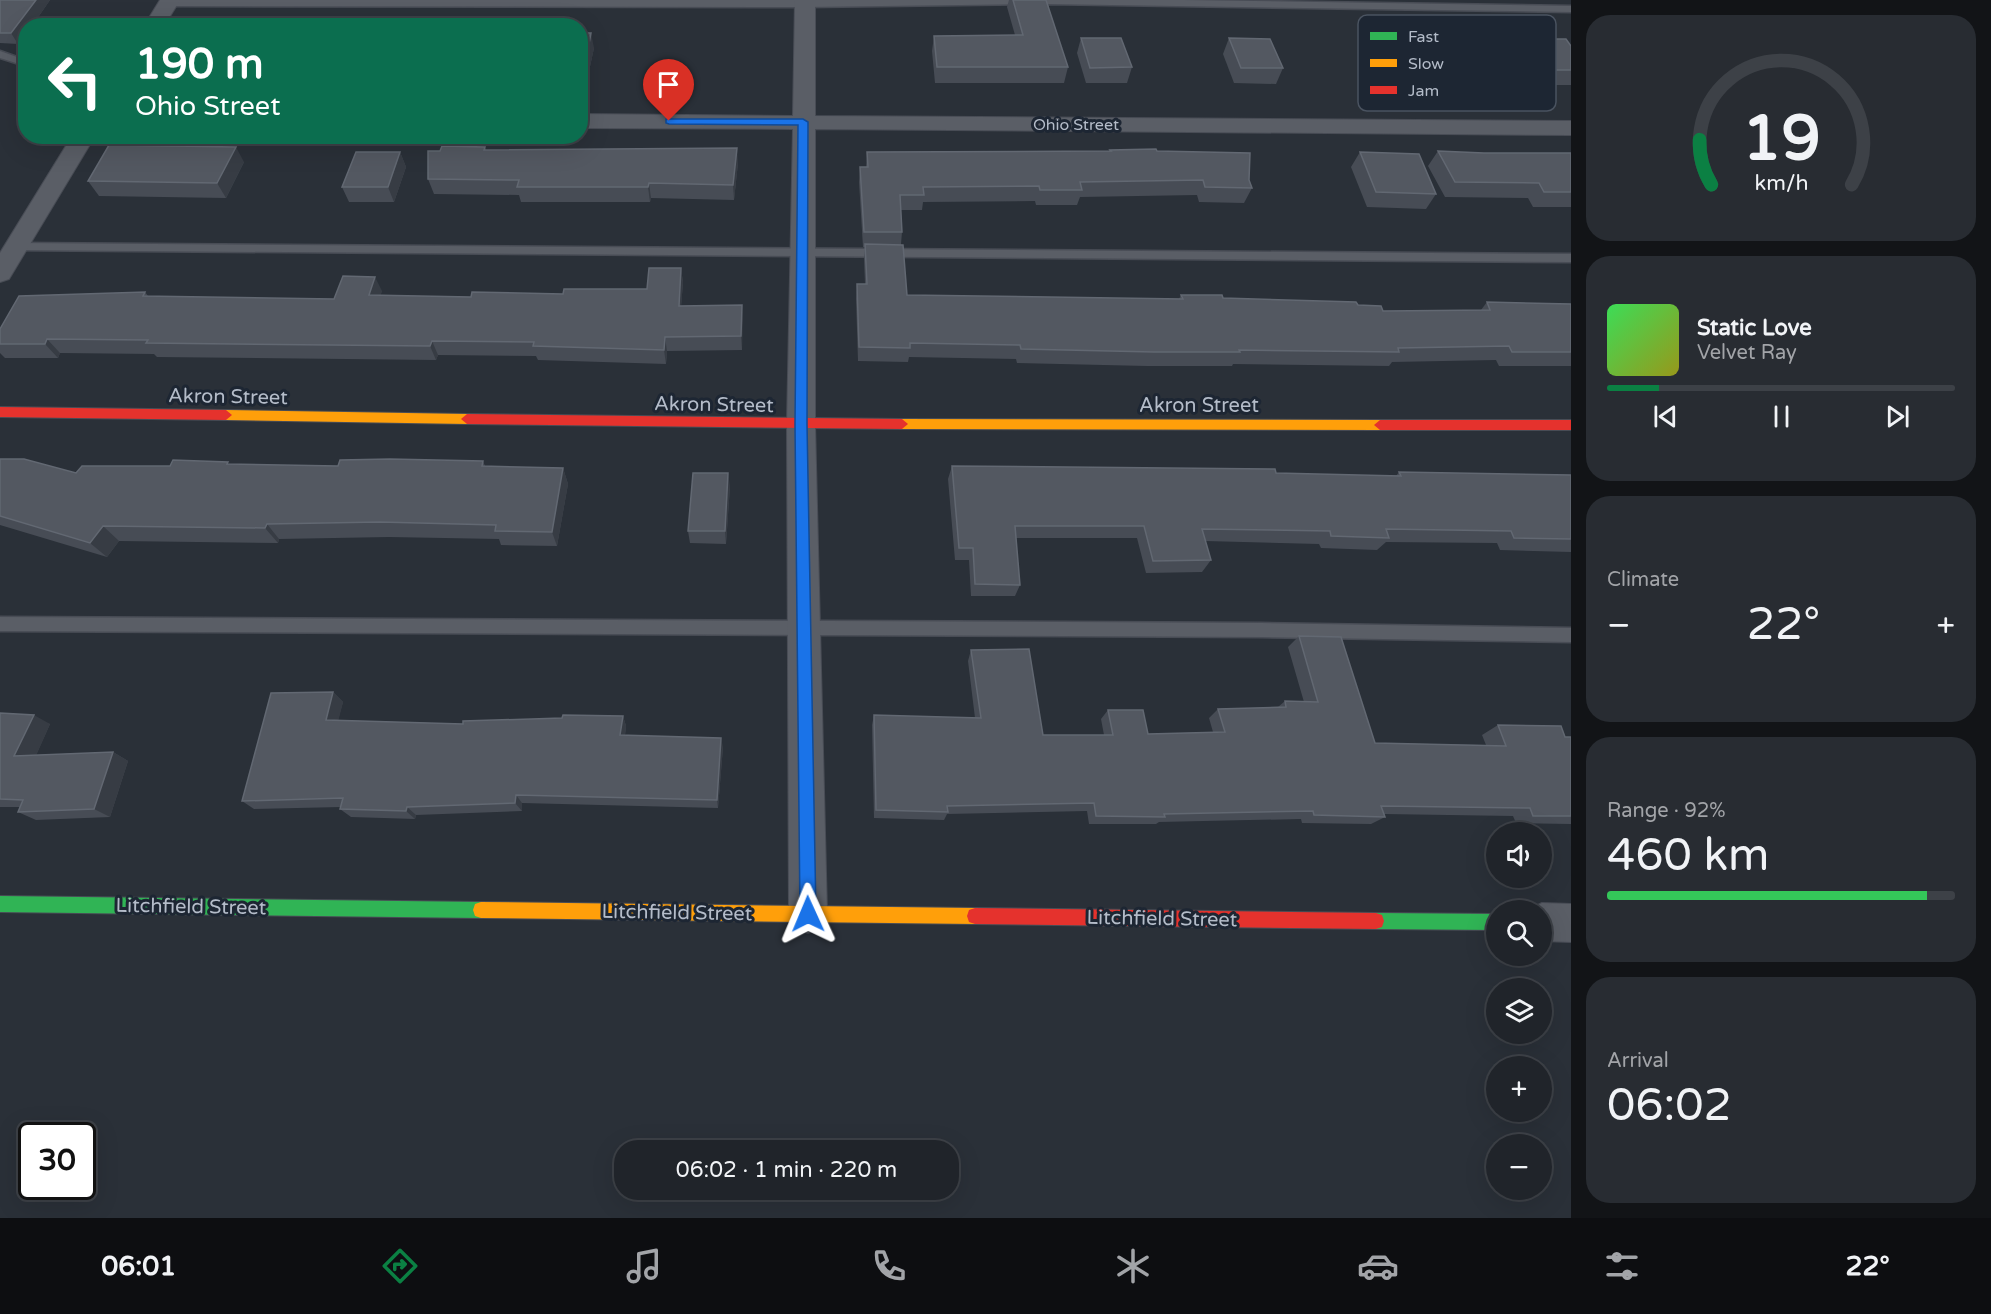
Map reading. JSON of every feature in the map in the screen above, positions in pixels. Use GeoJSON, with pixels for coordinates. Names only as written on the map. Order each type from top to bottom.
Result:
{"type":"FeatureCollection","features":[{"type":"Feature","properties":{"kind":"street"},"geometry":{"type":"LineString","coordinates":[[159,18],[169,2]]}},
{"type":"Feature","properties":{"kind":"street"},"geometry":{"type":"LineString","coordinates":[[805,2],[801,424],[808,914]]}},
{"type":"Feature","properties":{"kind":"street","name":"Ohio Street"},"geometry":{"type":"LineString","coordinates":[[588,120],[1571,128]]}},
{"type":"Feature","properties":{"kind":"street"},"geometry":{"type":"LineString","coordinates":[[0,273],[79,144]]}},
{"type":"Feature","properties":{"kind":"street","name":"Akron Street"},"geometry":{"type":"LineString","coordinates":[[0,412],[801,424],[1571,425]]}},
{"type":"Feature","properties":{"kind":"street","name":"Litchfield Street"},"geometry":{"type":"LineString","coordinates":[[0,904],[1486,922]]}},
{"type":"Feature","properties":{"kind":"street"},"geometry":{"type":"LineString","coordinates":[[1552,922],[1571,923]]}},
{"type":"Feature","properties":{"kind":"lane"},"geometry":{"type":"LineString","coordinates":[[169,2],[1047,1],[1571,9]]}},
{"type":"Feature","properties":{"kind":"lane"},"geometry":{"type":"LineString","coordinates":[[0,54],[18,60]]}},
{"type":"Feature","properties":{"kind":"lane"},"geometry":{"type":"LineString","coordinates":[[17,247],[1571,258]]}},
{"type":"Feature","properties":{"kind":"lane"},"geometry":{"type":"LineString","coordinates":[[0,624],[1261,630],[1571,635]]}},
{"type":"Feature","properties":{"kind":"building"},"geometry":{"type":"Polygon","coordinates":[[[0,0],[36,0],[22,18],[18,18],[18,24],[11,33],[0,33],[0,0]]]}},
{"type":"Feature","properties":{"kind":"building"},"geometry":{"type":"Polygon","coordinates":[[[1013,0],[1046,0],[1068,67],[937,67],[934,36],[1023,35],[1013,0]]]}},
{"type":"Feature","properties":{"kind":"building"},"geometry":{"type":"Polygon","coordinates":[[[588,33],[591,33],[588,49],[588,33]]]}},
{"type":"Feature","properties":{"kind":"building"},"geometry":{"type":"Polygon","coordinates":[[[1081,38],[1121,38],[1132,67],[1090,68],[1081,38]]]}},
{"type":"Feature","properties":{"kind":"building"},"geometry":{"type":"Polygon","coordinates":[[[1229,38],[1270,39],[1283,68],[1241,68],[1229,38]]]}},
{"type":"Feature","properties":{"kind":"building"},"geometry":{"type":"Polygon","coordinates":[[[1556,39],[1566,39],[1571,46],[1571,70],[1556,70],[1556,39]]]}},
{"type":"Feature","properties":{"kind":"building"},"geometry":{"type":"Polygon","coordinates":[[[109,145],[236,147],[217,183],[88,181],[109,145]]]}},
{"type":"Feature","properties":{"kind":"building"},"geometry":{"type":"Polygon","coordinates":[[[442,146],[485,147],[484,150],[737,148],[733,185],[649,183],[648,187],[517,187],[519,180],[428,179],[428,151],[440,151],[442,146]]]}},
{"type":"Feature","properties":{"kind":"building"},"geometry":{"type":"Polygon","coordinates":[[[1156,149],[1157,151],[1250,153],[1249,180],[1252,188],[1205,187],[1203,180],[1080,182],[1082,190],[1040,190],[1039,186],[923,187],[924,195],[900,195],[902,232],[864,232],[860,167],[868,167],[867,152],[1156,149]]]}},
{"type":"Feature","properties":{"kind":"building"},"geometry":{"type":"Polygon","coordinates":[[[1438,151],[1571,153],[1571,192],[1544,192],[1539,183],[1455,182],[1438,151]]]}},
{"type":"Feature","properties":{"kind":"building"},"geometry":{"type":"Polygon","coordinates":[[[356,152],[400,152],[388,187],[342,187],[356,152]]]}},
{"type":"Feature","properties":{"kind":"building"},"geometry":{"type":"Polygon","coordinates":[[[1360,152],[1419,154],[1436,194],[1376,192],[1360,152]]]}},
{"type":"Feature","properties":{"kind":"building"},"geometry":{"type":"Polygon","coordinates":[[[865,244],[903,245],[907,295],[1183,299],[1181,295],[1222,295],[1223,298],[1356,302],[1358,305],[1381,306],[1383,311],[1490,310],[1487,302],[1571,304],[1571,352],[1512,352],[1509,346],[1398,348],[1399,352],[1239,350],[1240,352],[1154,352],[1021,349],[1020,345],[910,343],[910,348],[859,347],[857,284],[867,284],[865,244]]]}},
{"type":"Feature","properties":{"kind":"building"},"geometry":{"type":"Polygon","coordinates":[[[649,268],[681,268],[679,306],[742,305],[741,336],[665,337],[664,350],[533,346],[534,342],[432,341],[430,346],[146,343],[148,340],[47,339],[45,344],[0,344],[0,329],[19,296],[145,292],[143,296],[334,299],[343,276],[375,277],[369,295],[471,297],[472,292],[563,294],[564,289],[647,289],[649,268]]]}},
{"type":"Feature","properties":{"kind":"building"},"geometry":{"type":"Polygon","coordinates":[[[0,459],[24,459],[76,473],[82,466],[170,466],[173,460],[228,462],[227,464],[338,466],[340,460],[390,459],[483,461],[482,466],[563,468],[552,532],[495,531],[496,525],[380,522],[267,524],[265,528],[103,526],[90,543],[0,516],[0,459]]]}},
{"type":"Feature","properties":{"kind":"building"},"geometry":{"type":"Polygon","coordinates":[[[952,466],[1275,469],[1276,473],[1401,476],[1399,472],[1571,475],[1571,539],[1514,538],[1511,531],[1386,529],[1389,538],[1331,536],[1330,531],[1202,529],[1211,560],[1153,561],[1144,526],[1015,526],[1020,585],[975,584],[973,548],[959,548],[952,466]]]}},
{"type":"Feature","properties":{"kind":"building"},"geometry":{"type":"Polygon","coordinates":[[[693,473],[728,473],[725,531],[688,531],[693,473]]]}},
{"type":"Feature","properties":{"kind":"building"},"geometry":{"type":"Polygon","coordinates":[[[1299,636],[1341,637],[1375,743],[1506,746],[1498,725],[1561,726],[1565,737],[1571,737],[1571,816],[1533,816],[1530,808],[1381,806],[1385,817],[1314,815],[1313,811],[1164,814],[1165,817],[1096,816],[1094,803],[947,806],[948,812],[876,810],[874,715],[981,718],[971,650],[1029,649],[1043,735],[1113,735],[1108,710],[1143,710],[1148,734],[1225,732],[1218,709],[1286,707],[1285,701],[1318,702],[1299,636]]]}},
{"type":"Feature","properties":{"kind":"building"},"geometry":{"type":"Polygon","coordinates":[[[333,692],[326,720],[463,724],[463,721],[562,718],[563,715],[623,716],[620,735],[721,738],[717,800],[516,795],[515,803],[407,807],[406,811],[340,809],[343,798],[242,801],[271,693],[333,692]]]}},
{"type":"Feature","properties":{"kind":"building"},"geometry":{"type":"Polygon","coordinates":[[[0,713],[34,715],[14,756],[113,752],[94,809],[18,812],[23,800],[0,799],[0,713]]]}},
{"type":"Feature","properties":{"kind":"traffic: fast"},"geometry":{"type":"LineString","coordinates":[[0,904],[481,910]]}},
{"type":"Feature","properties":{"kind":"traffic: fast"},"geometry":{"type":"LineString","coordinates":[[1376,921],[1486,922]]}},
{"type":"Feature","properties":{"kind":"traffic: slow"},"geometry":{"type":"LineString","coordinates":[[226,415],[467,419]]}},
{"type":"Feature","properties":{"kind":"traffic: slow"},"geometry":{"type":"LineString","coordinates":[[902,424],[1380,425]]}},
{"type":"Feature","properties":{"kind":"traffic: slow"},"geometry":{"type":"LineString","coordinates":[[481,910],[975,916]]}},
{"type":"Feature","properties":{"kind":"traffic: jam"},"geometry":{"type":"LineString","coordinates":[[0,412],[226,415]]}},
{"type":"Feature","properties":{"kind":"traffic: jam"},"geometry":{"type":"LineString","coordinates":[[467,419],[902,424]]}},
{"type":"Feature","properties":{"kind":"traffic: jam"},"geometry":{"type":"LineString","coordinates":[[1380,425],[1571,425]]}},
{"type":"Feature","properties":{"kind":"traffic: jam"},"geometry":{"type":"LineString","coordinates":[[975,916],[1376,921]]}},
{"type":"Feature","properties":{"kind":"route"},"geometry":{"type":"LineString","coordinates":[[669,121],[803,122],[801,424],[808,914]]}}]}
